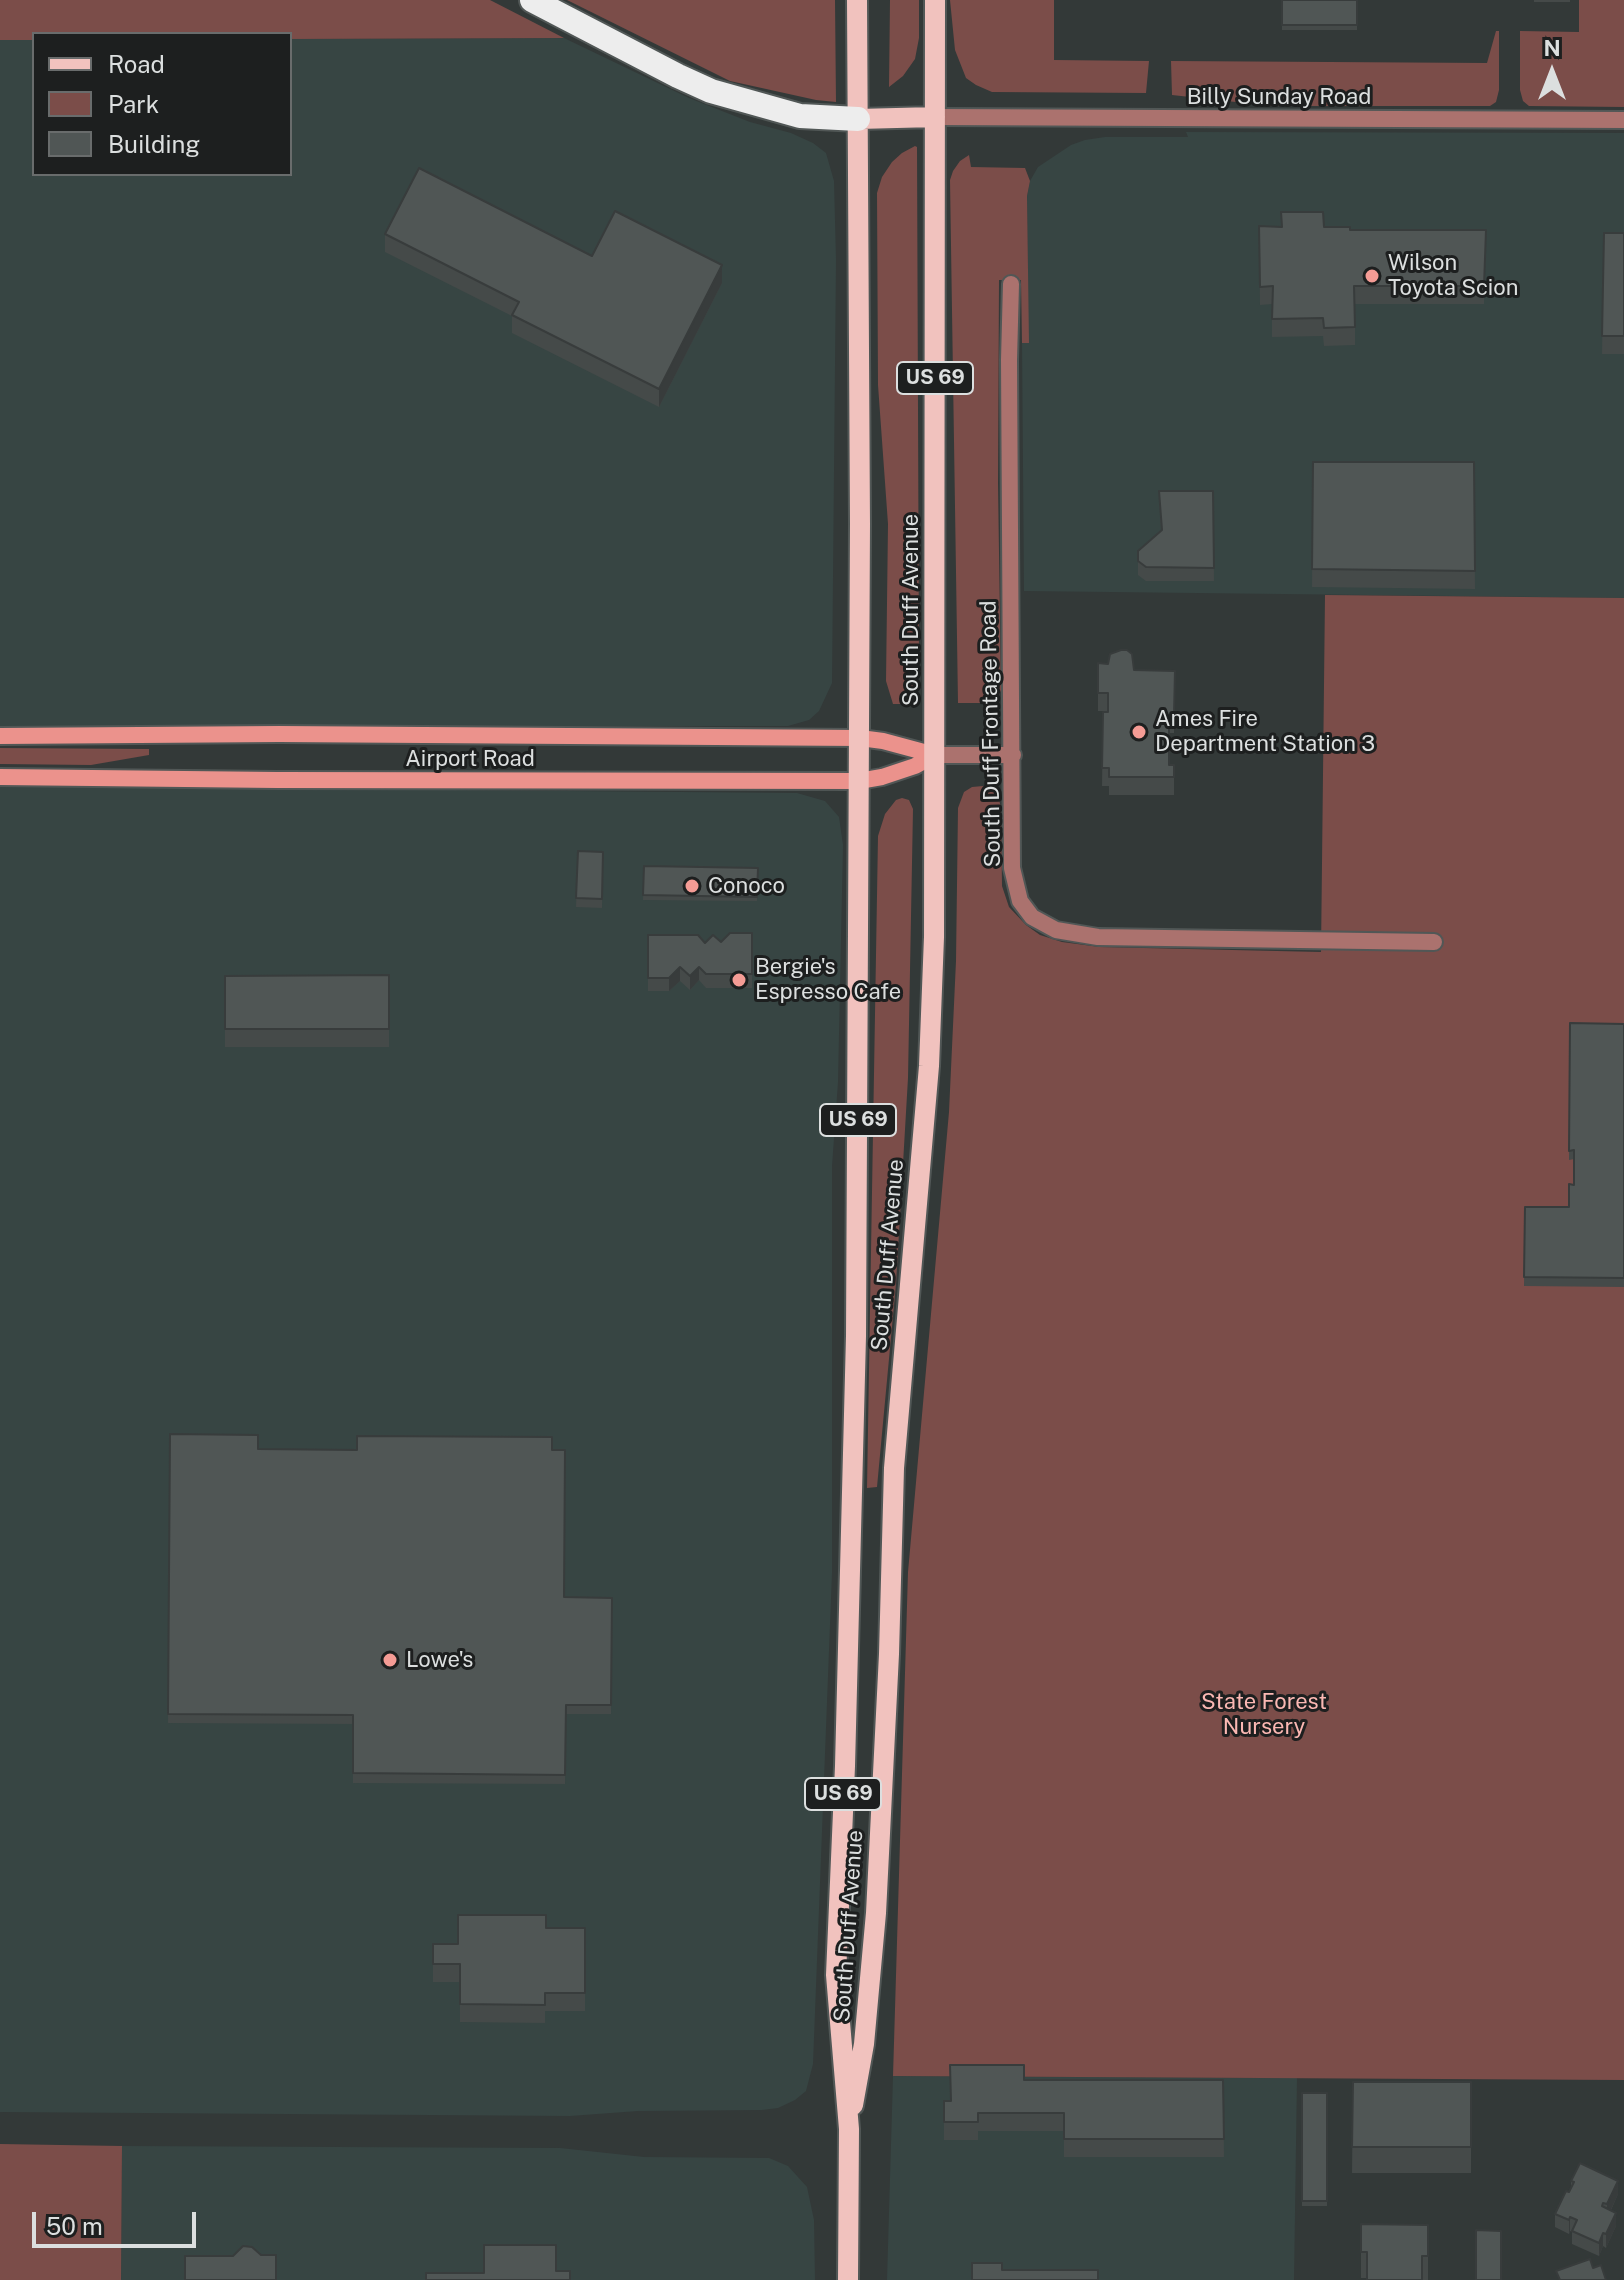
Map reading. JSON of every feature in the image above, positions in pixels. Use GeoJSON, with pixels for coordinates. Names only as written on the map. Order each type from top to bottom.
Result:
{"type":"FeatureCollection","features":[{"type":"Feature","properties":{"kind":"highway"},"geometry":{"type":"LineString","coordinates":[[532,0],[711,91],[800,116],[858,119]]}},
{"type":"Feature","properties":{"kind":"main road","name":"South Duff Avenue"},"geometry":{"type":"LineString","coordinates":[[848,2280],[849,2129],[836,1975],[853,1459],[859,1044],[857,0]]}},
{"type":"Feature","properties":{"kind":"main road","name":"South Duff Avenue"},"geometry":{"type":"LineString","coordinates":[[849,2129],[864,2044],[876,1913],[889,1654],[894,1468],[929,1066],[934,937],[935,0]]}},
{"type":"Feature","properties":{"kind":"main road"},"geometry":{"type":"LineString","coordinates":[[858,119],[935,117]]}},
{"type":"Feature","properties":{"kind":"main road","name":"Airport Road"},"geometry":{"type":"LineString","coordinates":[[0,736],[279,734],[860,738],[935,755]]}},
{"type":"Feature","properties":{"kind":"main road","name":"Airport Road"},"geometry":{"type":"LineString","coordinates":[[0,777],[859,781],[915,766],[935,755]]}},
{"type":"Feature","properties":{"kind":"street","name":"Billy Sunday Road"},"geometry":{"type":"LineString","coordinates":[[935,117],[1624,120]]}},
{"type":"Feature","properties":{"kind":"street","name":"South Duff Frontage Road"},"geometry":{"type":"LineString","coordinates":[[1011,284],[1012,868],[1020,901],[1032,917],[1056,930],[1098,937],[1434,942]]}},
{"type":"Feature","properties":{"kind":"street","name":"Airport Road"},"geometry":{"type":"LineString","coordinates":[[935,755],[1013,755]]}},
{"type":"Feature","properties":{"kind":"shaded area"},"geometry":{"type":"Polygon","coordinates":[[[564,38],[689,98],[750,122],[791,133],[826,153],[834,181],[836,260],[832,683],[819,711],[809,720],[788,726],[0,726],[0,40],[32,40],[32,176],[292,176],[292,39],[564,38]]]}},
{"type":"Feature","properties":{"kind":"shaded area"},"geometry":{"type":"Polygon","coordinates":[[[1186,132],[1624,133],[1624,598],[1024,591],[1022,343],[1028,343],[1027,196],[1030,181],[1038,167],[1071,145],[1085,140],[1105,137],[1188,137],[1186,132]]]}},
{"type":"Feature","properties":{"kind":"shaded area"},"geometry":{"type":"Polygon","coordinates":[[[0,786],[797,793],[825,801],[839,817],[843,845],[838,1082],[832,1166],[832,1573],[813,2064],[806,2091],[795,2100],[778,2108],[762,2110],[638,2111],[570,2116],[0,2112],[0,786]]]}},
{"type":"Feature","properties":{"kind":"shaded area"},"geometry":{"type":"Polygon","coordinates":[[[893,2076],[1297,2078],[1294,2280],[887,2280],[893,2076]]]}},
{"type":"Feature","properties":{"kind":"shaded area"},"geometry":{"type":"Polygon","coordinates":[[[122,2146],[560,2148],[644,2157],[769,2158],[788,2166],[807,2187],[814,2220],[815,2280],[121,2280],[122,2146]]]}},
{"type":"Feature","properties":{"kind":"green space"},"geometry":{"type":"Polygon","coordinates":[[[0,0],[490,0],[564,38],[292,39],[292,32],[32,32],[32,40],[0,40],[0,0]]]}},
{"type":"Feature","properties":{"kind":"green space"},"geometry":{"type":"Polygon","coordinates":[[[567,0],[835,0],[836,102],[730,81],[567,0]]]}},
{"type":"Feature","properties":{"kind":"green space"},"geometry":{"type":"Polygon","coordinates":[[[890,0],[919,0],[919,38],[915,59],[903,76],[889,87],[890,0]]]}},
{"type":"Feature","properties":{"kind":"green space"},"geometry":{"type":"Polygon","coordinates":[[[950,0],[1054,0],[1054,60],[1149,61],[1146,93],[992,92],[976,85],[966,78],[955,50],[950,0]]]}},
{"type":"Feature","properties":{"kind":"green space"},"geometry":{"type":"Polygon","coordinates":[[[1579,0],[1624,0],[1624,107],[1529,106],[1523,101],[1520,90],[1520,31],[1579,32],[1579,0]]]}},
{"type":"Feature","properties":{"kind":"green space"},"geometry":{"type":"Polygon","coordinates":[[[1496,31],[1499,31],[1499,90],[1496,102],[1490,106],[1272,106],[1172,95],[1171,61],[1487,63],[1496,31]]]}},
{"type":"Feature","properties":{"kind":"green space"},"geometry":{"type":"Polygon","coordinates":[[[915,146],[919,668],[914,697],[906,704],[893,704],[886,681],[888,524],[878,385],[877,193],[882,177],[892,162],[915,146]]]}},
{"type":"Feature","properties":{"kind":"green space"},"geometry":{"type":"Polygon","coordinates":[[[969,155],[971,167],[1025,168],[1030,181],[1027,196],[1029,343],[1022,343],[1021,280],[999,280],[1001,690],[997,700],[992,703],[958,703],[950,180],[960,161],[969,155]]]}},
{"type":"Feature","properties":{"kind":"green space","name":"State Forest Nursery"},"geometry":{"type":"Polygon","coordinates":[[[1325,595],[1624,598],[1624,2080],[893,2076],[908,1572],[949,1112],[956,961],[958,808],[964,792],[972,787],[993,788],[998,795],[1001,808],[1002,886],[1009,907],[1040,935],[1062,942],[1100,947],[1321,952],[1325,595]]]}},
{"type":"Feature","properties":{"kind":"green space"},"geometry":{"type":"Polygon","coordinates":[[[0,748],[149,749],[149,755],[91,765],[0,764],[0,748]]]}},
{"type":"Feature","properties":{"kind":"green space"},"geometry":{"type":"Polygon","coordinates":[[[896,800],[909,800],[913,809],[908,1078],[896,1284],[877,1487],[867,1488],[878,836],[885,814],[896,800]]]}},
{"type":"Feature","properties":{"kind":"green space"},"geometry":{"type":"Polygon","coordinates":[[[0,2144],[122,2146],[121,2280],[0,2280],[0,2144]]]}},
{"type":"Feature","properties":{"kind":"building"},"geometry":{"type":"Polygon","coordinates":[[[1282,0],[1357,0],[1357,25],[1282,25],[1282,0]]]}},
{"type":"Feature","properties":{"kind":"building"},"geometry":{"type":"Polygon","coordinates":[[[419,168],[592,256],[615,211],[722,265],[659,389],[512,315],[519,302],[385,234],[419,168]]]}},
{"type":"Feature","properties":{"kind":"building","name":"Wilson Toyota Scion"},"geometry":{"type":"Polygon","coordinates":[[[1281,212],[1323,212],[1324,227],[1350,227],[1350,230],[1486,230],[1484,286],[1354,286],[1355,327],[1324,328],[1323,318],[1272,319],[1273,286],[1260,287],[1259,226],[1282,227],[1281,212]]]}},
{"type":"Feature","properties":{"kind":"building"},"geometry":{"type":"Polygon","coordinates":[[[1604,233],[1624,233],[1624,336],[1602,336],[1604,233]]]}},
{"type":"Feature","properties":{"kind":"building"},"geometry":{"type":"Polygon","coordinates":[[[1313,462],[1474,462],[1475,571],[1312,569],[1313,462]]]}},
{"type":"Feature","properties":{"kind":"building"},"geometry":{"type":"Polygon","coordinates":[[[1159,491],[1213,491],[1214,568],[1146,567],[1138,561],[1138,551],[1162,530],[1159,491]]]}},
{"type":"Feature","properties":{"kind":"building","name":"Ames Fire Department Station 3"},"geometry":{"type":"Polygon","coordinates":[[[1121,650],[1132,654],[1134,670],[1175,671],[1174,715],[1169,715],[1169,765],[1174,765],[1174,777],[1109,777],[1109,768],[1102,768],[1103,712],[1108,712],[1108,693],[1098,693],[1098,663],[1108,664],[1110,654],[1121,650]]]}},
{"type":"Feature","properties":{"kind":"building"},"geometry":{"type":"Polygon","coordinates":[[[578,851],[603,852],[602,899],[576,898],[578,851]]]}},
{"type":"Feature","properties":{"kind":"building"},"geometry":{"type":"Polygon","coordinates":[[[644,866],[758,868],[757,897],[643,895],[644,866]]]}},
{"type":"Feature","properties":{"kind":"building"},"geometry":{"type":"Polygon","coordinates":[[[730,933],[752,933],[752,974],[706,974],[699,967],[690,976],[680,967],[669,978],[648,978],[648,935],[698,935],[705,943],[713,935],[721,942],[730,933]]]}},
{"type":"Feature","properties":{"kind":"building"},"geometry":{"type":"Polygon","coordinates":[[[389,975],[389,1029],[225,1029],[225,976],[389,975]]]}},
{"type":"Feature","properties":{"kind":"building"},"geometry":{"type":"Polygon","coordinates":[[[1570,1023],[1624,1024],[1624,1278],[1524,1277],[1525,1207],[1569,1207],[1569,1184],[1574,1185],[1574,1150],[1569,1151],[1570,1023]]]}},
{"type":"Feature","properties":{"kind":"building","name":"Lowe's"},"geometry":{"type":"Polygon","coordinates":[[[170,1434],[258,1435],[258,1449],[357,1450],[357,1436],[552,1437],[552,1450],[565,1450],[564,1597],[612,1598],[611,1705],[566,1705],[565,1775],[353,1773],[353,1715],[168,1714],[170,1434]]]}},
{"type":"Feature","properties":{"kind":"building"},"geometry":{"type":"Polygon","coordinates":[[[458,1915],[546,1915],[546,1928],[585,1928],[585,1993],[545,1993],[545,2005],[460,2004],[460,1964],[433,1964],[433,1944],[458,1944],[458,1915]]]}},
{"type":"Feature","properties":{"kind":"building"},"geometry":{"type":"Polygon","coordinates":[[[950,2065],[1024,2065],[1024,2080],[1223,2080],[1224,2139],[1064,2139],[1064,2113],[978,2113],[978,2122],[944,2122],[944,2101],[951,2101],[950,2065]]]}},
{"type":"Feature","properties":{"kind":"building"},"geometry":{"type":"Polygon","coordinates":[[[1353,2082],[1471,2082],[1471,2147],[1352,2147],[1353,2082]]]}},
{"type":"Feature","properties":{"kind":"building"},"geometry":{"type":"Polygon","coordinates":[[[1302,2093],[1327,2093],[1327,2201],[1302,2201],[1302,2093]]]}},
{"type":"Feature","properties":{"kind":"building"},"geometry":{"type":"Polygon","coordinates":[[[1580,2163],[1618,2181],[1607,2204],[1603,2203],[1602,2206],[1616,2213],[1599,2243],[1572,2231],[1577,2220],[1555,2214],[1574,2182],[1571,2181],[1580,2163]]]}},
{"type":"Feature","properties":{"kind":"building"},"geometry":{"type":"Polygon","coordinates":[[[1361,2224],[1428,2225],[1428,2256],[1422,2256],[1422,2280],[1367,2280],[1367,2252],[1361,2252],[1361,2224]]]}},
{"type":"Feature","properties":{"kind":"building"},"geometry":{"type":"Polygon","coordinates":[[[1476,2230],[1501,2231],[1501,2280],[1476,2280],[1476,2230]]]}},
{"type":"Feature","properties":{"kind":"building"},"geometry":{"type":"Polygon","coordinates":[[[484,2245],[556,2245],[556,2271],[570,2271],[570,2280],[426,2280],[426,2273],[484,2273],[484,2245]]]}},
{"type":"Feature","properties":{"kind":"building"},"geometry":{"type":"Polygon","coordinates":[[[243,2246],[252,2247],[261,2255],[276,2255],[276,2280],[185,2280],[185,2256],[233,2256],[243,2246]]]}},
{"type":"Feature","properties":{"kind":"building"},"geometry":{"type":"Polygon","coordinates":[[[1590,2259],[1593,2268],[1601,2265],[1606,2280],[1560,2280],[1556,2271],[1590,2259]]]}},
{"type":"Feature","properties":{"kind":"building"},"geometry":{"type":"Polygon","coordinates":[[[972,2263],[1002,2263],[1002,2270],[1098,2270],[1098,2280],[972,2280],[972,2263]]]}},
{"type":"Feature","properties":{"kind":"place","name":"Wilson Toyota Scion"},"geometry":{"type":"Point","coordinates":[1372,276]}},
{"type":"Feature","properties":{"kind":"place","name":"Ames Fire Department Station 3"},"geometry":{"type":"Point","coordinates":[1139,732]}},
{"type":"Feature","properties":{"kind":"place","name":"Conoco"},"geometry":{"type":"Point","coordinates":[692,886]}},
{"type":"Feature","properties":{"kind":"place","name":"Bergie's Espresso Cafe"},"geometry":{"type":"Point","coordinates":[739,980]}},
{"type":"Feature","properties":{"kind":"place","name":"Lowe's"},"geometry":{"type":"Point","coordinates":[390,1660]}}]}
